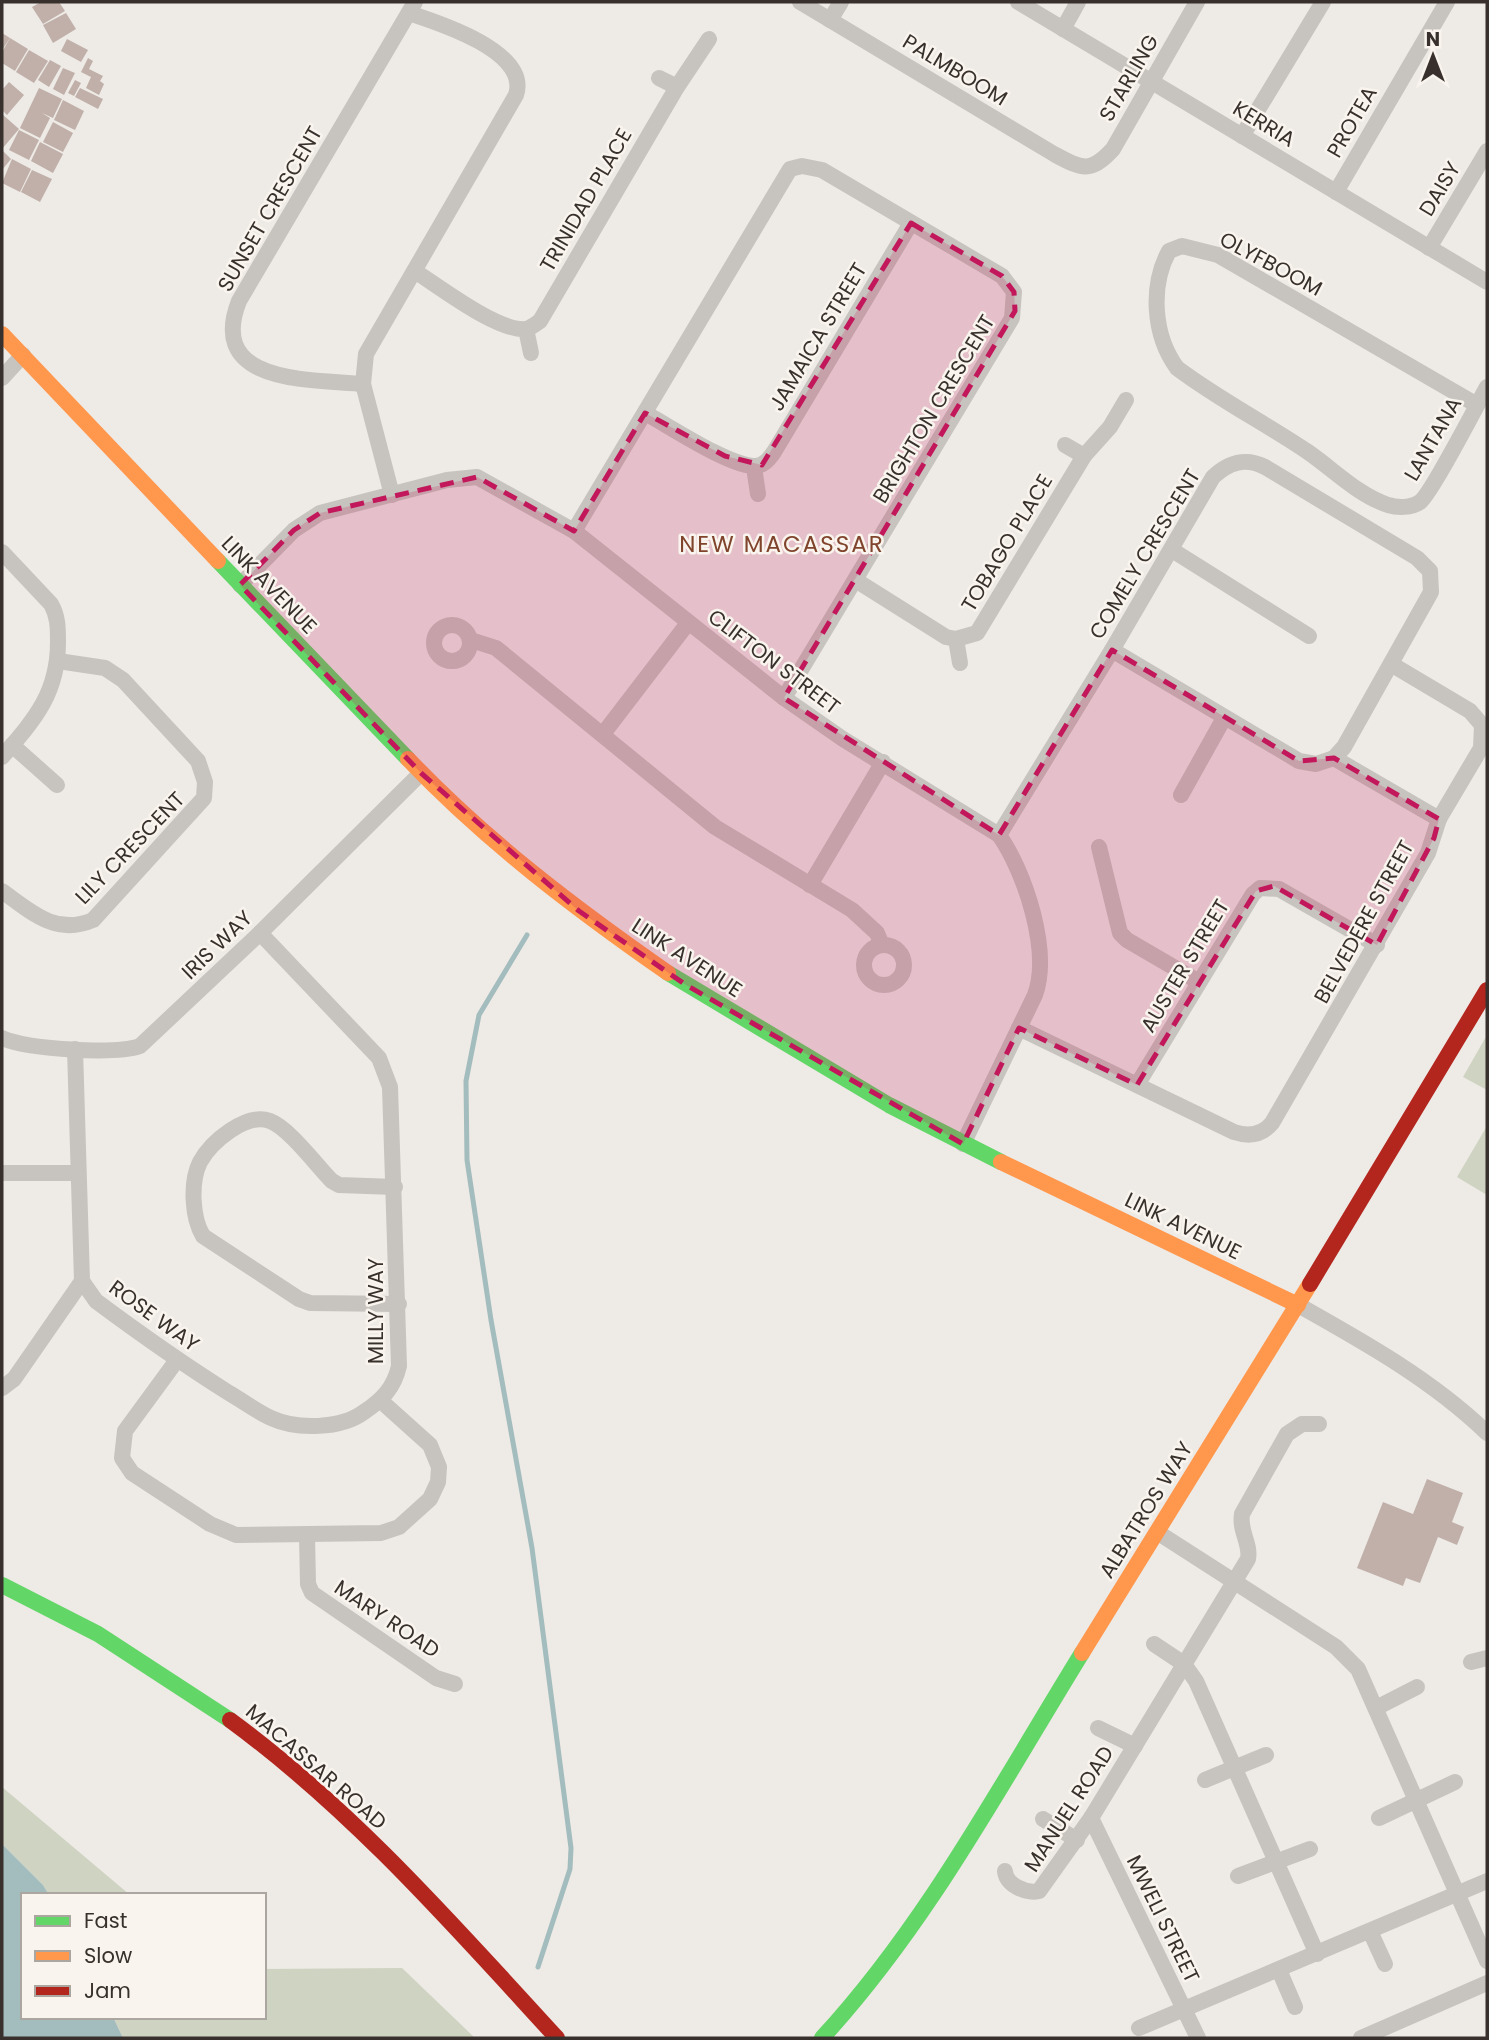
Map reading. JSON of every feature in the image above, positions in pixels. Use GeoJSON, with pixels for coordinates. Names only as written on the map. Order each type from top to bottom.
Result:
{"type":"FeatureCollection","features":[{"type":"Feature","properties":{"kind":"street","name":"PALMBOOM"},"geometry":{"type":"LineString","coordinates":[[800,2],[1054,154],[1082,167],[1090,167]]}},
{"type":"Feature","properties":{"kind":"street"},"geometry":{"type":"LineString","coordinates":[[830,20],[841,2]]}},
{"type":"Feature","properties":{"kind":"street","name":"KERRIA"},"geometry":{"type":"LineString","coordinates":[[1018,2],[1487,282]]}},
{"type":"Feature","properties":{"kind":"street"},"geometry":{"type":"LineString","coordinates":[[1063,29],[1078,2]]}},
{"type":"Feature","properties":{"kind":"street","name":"STARLING"},"geometry":{"type":"LineString","coordinates":[[1090,167],[1100,164],[1113,149],[1197,2]]}},
{"type":"Feature","properties":{"kind":"street"},"geometry":{"type":"LineString","coordinates":[[1242,136],[1323,2]]}},
{"type":"Feature","properties":{"kind":"street","name":"PROTEA"},"geometry":{"type":"LineString","coordinates":[[1336,192],[1447,2]]}},
{"type":"Feature","properties":{"kind":"street","name":"SUNSET CRESCENT"},"geometry":{"type":"LineString","coordinates":[[363,384],[277,375],[258,369],[244,358],[238,348],[233,321],[239,301],[412,8],[508,61],[516,72],[518,84],[516,95],[416,272],[370,344],[363,366],[363,384],[392,495]]}},
{"type":"Feature","properties":{"kind":"street","name":"TRINIDAD PLACE"},"geometry":{"type":"LineString","coordinates":[[526,329],[540,321],[677,87],[709,39]]}},
{"type":"Feature","properties":{"kind":"street"},"geometry":{"type":"LineString","coordinates":[[659,78],[677,87]]}},
{"type":"Feature","properties":{"kind":"street","name":"DAISY"},"geometry":{"type":"LineString","coordinates":[[1429,248],[1487,151]]}},
{"type":"Feature","properties":{"kind":"street","name":"BRIGHTON CRESCENT"},"geometry":{"type":"LineString","coordinates":[[574,531],[786,172],[802,166],[822,170],[1002,276],[1014,292],[1015,311],[857,581],[784,698]]}},
{"type":"Feature","properties":{"kind":"street","name":"JAMAICA STREET"},"geometry":{"type":"LineString","coordinates":[[754,467],[762,465],[774,452],[911,223]]}},
{"type":"Feature","properties":{"kind":"street","name":"OLYFBOOM"},"geometry":{"type":"LineString","coordinates":[[1409,506],[1391,506],[1366,495],[1312,455],[1177,368],[1166,352],[1160,332],[1160,268],[1169,251],[1182,246],[1218,255],[1477,405]]}},
{"type":"Feature","properties":{"kind":"street"},"geometry":{"type":"LineString","coordinates":[[416,272],[496,321],[526,329],[531,353]]}},
{"type":"Feature","properties":{"kind":"street","name":"LINK AVENUE"},"geometry":{"type":"LineString","coordinates":[[2,334],[421,773],[508,853],[579,911],[645,958],[867,1092],[962,1144],[1298,1305],[1367,1344],[1443,1396],[1487,1433]]}},
{"type":"Feature","properties":{"kind":"street"},"geometry":{"type":"LineString","coordinates":[[2,378],[23,355]]}},
{"type":"Feature","properties":{"kind":"street","name":"LANTANA"},"geometry":{"type":"LineString","coordinates":[[1409,506],[1421,502],[1487,387]]}},
{"type":"Feature","properties":{"kind":"street","name":"TOBAGO PLACE"},"geometry":{"type":"LineString","coordinates":[[857,581],[935,631],[956,639],[968,637],[982,627],[1084,456],[1110,427],[1126,400]]}},
{"type":"Feature","properties":{"kind":"street"},"geometry":{"type":"LineString","coordinates":[[645,413],[725,456],[754,467],[758,494]]}},
{"type":"Feature","properties":{"kind":"street"},"geometry":{"type":"LineString","coordinates":[[1065,445],[1084,456]]}},
{"type":"Feature","properties":{"kind":"street","name":"COMELY CRESCENT"},"geometry":{"type":"LineString","coordinates":[[999,835],[1172,550],[1213,477],[1225,466],[1247,461],[1265,467],[1417,558],[1430,571],[1431,592],[1334,758]]}},
{"type":"Feature","properties":{"kind":"street","name":"CLIFTON STREET"},"geometry":{"type":"LineString","coordinates":[[240,585],[306,521],[320,513],[447,480],[477,477],[574,531],[784,698],[999,835],[1015,860],[1042,960],[1039,984],[962,1144]]}},
{"type":"Feature","properties":{"kind":"street"},"geometry":{"type":"LineString","coordinates":[[1172,550],[1309,636]]}},
{"type":"Feature","properties":{"kind":"street"},"geometry":{"type":"LineString","coordinates":[[2,552],[56,612],[58,661],[44,705],[7,751],[57,785]]}},
{"type":"Feature","properties":{"kind":"street"},"geometry":{"type":"LineString","coordinates":[[603,734],[688,623]]}},
{"type":"Feature","properties":{"kind":"street","name":"TOBAGO PLACE"},"geometry":{"type":"LineString","coordinates":[[956,639],[960,663]]}},
{"type":"Feature","properties":{"kind":"street"},"geometry":{"type":"LineString","coordinates":[[471,640],[496,648],[715,827],[852,910],[877,933],[882,945]]}},
{"type":"Feature","properties":{"kind":"street"},"geometry":{"type":"LineString","coordinates":[[1112,650],[1298,761],[1316,764],[1334,758],[1439,819]]}},
{"type":"Feature","properties":{"kind":"street","name":"LILY CRESCENT"},"geometry":{"type":"LineString","coordinates":[[2,891],[49,923],[67,926],[93,920],[204,798],[205,782],[198,761],[123,680],[105,668],[58,661]]}},
{"type":"Feature","properties":{"kind":"street","name":"BELVEDERE STREET"},"geometry":{"type":"LineString","coordinates":[[1019,1028],[1234,1132],[1245,1135],[1261,1133],[1272,1123],[1377,945],[1428,853],[1439,819],[1481,748],[1482,724],[1471,711],[1391,664]]}},
{"type":"Feature","properties":{"kind":"street"},"geometry":{"type":"LineString","coordinates":[[1181,795],[1224,718]]}},
{"type":"Feature","properties":{"kind":"street"},"geometry":{"type":"LineString","coordinates":[[810,885],[883,762]]}},
{"type":"Feature","properties":{"kind":"street","name":"IRIS WAY"},"geometry":{"type":"LineString","coordinates":[[2,1038],[19,1044],[75,1049],[140,1046],[260,933],[421,773]]}},
{"type":"Feature","properties":{"kind":"street"},"geometry":{"type":"LineString","coordinates":[[1099,847],[1120,933],[1127,940],[1199,982]]}},
{"type":"Feature","properties":{"kind":"street","name":"AUSTER STREET"},"geometry":{"type":"LineString","coordinates":[[1137,1085],[1253,894],[1264,886],[1279,889],[1377,945]]}},
{"type":"Feature","properties":{"kind":"street","name":"MILLY WAY"},"geometry":{"type":"LineString","coordinates":[[260,933],[384,1066],[390,1087],[400,1304],[400,1367],[381,1401]]}},
{"type":"Feature","properties":{"kind":"street","name":"ALBATROS WAY"},"geometry":{"type":"LineString","coordinates":[[822,2038],[858,1999],[909,1934],[1298,1305],[1487,990]]}},
{"type":"Feature","properties":{"kind":"street","name":"ROSE WAY"},"geometry":{"type":"LineString","coordinates":[[75,1049],[82,1281],[96,1301],[177,1360],[271,1418],[282,1422],[310,1425],[350,1421],[381,1401]]}},
{"type":"Feature","properties":{"kind":"street"},"geometry":{"type":"LineString","coordinates":[[395,1187],[348,1187],[332,1181],[281,1127],[267,1120],[252,1119],[240,1122],[200,1162],[195,1203],[203,1236],[299,1299],[310,1303],[400,1304]]}},
{"type":"Feature","properties":{"kind":"street"},"geometry":{"type":"LineString","coordinates":[[2,1173],[77,1173]]}},
{"type":"Feature","properties":{"kind":"street"},"geometry":{"type":"LineString","coordinates":[[2,1388],[14,1379],[82,1281]]}},
{"type":"Feature","properties":{"kind":"street"},"geometry":{"type":"LineString","coordinates":[[177,1360],[125,1431],[121,1448],[125,1466],[223,1531],[236,1535],[307,1536],[392,1530],[408,1521],[436,1490],[439,1467],[434,1452],[381,1401]]}},
{"type":"Feature","properties":{"kind":"street","name":"MANUEL ROAD"},"geometry":{"type":"LineString","coordinates":[[1005,1871],[1011,1883],[1030,1892],[1039,1891],[1077,1840],[1249,1556],[1241,1527],[1245,1508],[1287,1434],[1302,1424],[1319,1424]]}},
{"type":"Feature","properties":{"kind":"street"},"geometry":{"type":"LineString","coordinates":[[1157,1532],[1336,1647],[1358,1669],[1487,1961]]}},
{"type":"Feature","properties":{"kind":"street","name":"MARY ROAD"},"geometry":{"type":"LineString","coordinates":[[307,1536],[308,1584],[312,1593],[436,1678],[455,1684]]}},
{"type":"Feature","properties":{"kind":"street","name":"MACASSAR ROAD"},"geometry":{"type":"LineString","coordinates":[[2,1586],[65,1616],[151,1666],[199,1697],[296,1771],[383,1852],[557,2038]]}},
{"type":"Feature","properties":{"kind":"street"},"geometry":{"type":"LineString","coordinates":[[1153,1644],[1184,1664],[1201,1690],[1317,1954]]}},
{"type":"Feature","properties":{"kind":"street"},"geometry":{"type":"LineString","coordinates":[[1471,1662],[1487,1658]]}},
{"type":"Feature","properties":{"kind":"street"},"geometry":{"type":"LineString","coordinates":[[1376,1708],[1417,1687]]}},
{"type":"Feature","properties":{"kind":"street","name":"MANUEL ROAD"},"geometry":{"type":"LineString","coordinates":[[1098,1728],[1135,1746]]}},
{"type":"Feature","properties":{"kind":"street"},"geometry":{"type":"LineString","coordinates":[[1205,1780],[1266,1755]]}},
{"type":"Feature","properties":{"kind":"street"},"geometry":{"type":"LineString","coordinates":[[1379,1818],[1455,1782]]}},
{"type":"Feature","properties":{"kind":"street","name":"MWELI STREET"},"geometry":{"type":"LineString","coordinates":[[1091,1818],[1198,2038]]}},
{"type":"Feature","properties":{"kind":"street"},"geometry":{"type":"LineString","coordinates":[[1043,1819],[1077,1840]]}},
{"type":"Feature","properties":{"kind":"street"},"geometry":{"type":"LineString","coordinates":[[1238,1876],[1310,1849]]}},
{"type":"Feature","properties":{"kind":"street"},"geometry":{"type":"LineString","coordinates":[[1139,2028],[1487,1881]]}},
{"type":"Feature","properties":{"kind":"street"},"geometry":{"type":"LineString","coordinates":[[1370,1931],[1385,1964]]}},
{"type":"Feature","properties":{"kind":"street"},"geometry":{"type":"LineString","coordinates":[[1279,1970],[1295,2007]]}},
{"type":"Feature","properties":{"kind":"street"},"geometry":{"type":"LineString","coordinates":[[1362,2038],[1487,1983]]}},
{"type":"Feature","properties":{"kind":"highlighted area"},"geometry":{"type":"Polygon","coordinates":[[[911,223],[1002,276],[1014,292],[1015,311],[784,698],[999,835],[1112,650],[1299,761],[1334,758],[1439,819],[1434,838],[1377,945],[1274,886],[1256,891],[1137,1085],[1019,1028],[963,1144],[686,985],[579,911],[421,773],[240,585],[294,530],[320,513],[477,477],[574,531],[645,413],[725,456],[762,465],[911,223]]]}},
{"type":"Feature","properties":{"kind":"green space"},"geometry":{"type":"Polygon","coordinates":[[[1487,1035],[1487,1090],[1463,1077],[1487,1035]]]}},
{"type":"Feature","properties":{"kind":"green space"},"geometry":{"type":"Polygon","coordinates":[[[1487,1126],[1487,1195],[1457,1177],[1487,1126]]]}},
{"type":"Feature","properties":{"kind":"green space"},"geometry":{"type":"Polygon","coordinates":[[[2,1787],[128,1893],[48,1893],[2,1844],[2,1787]]]}},
{"type":"Feature","properties":{"kind":"green space"},"geometry":{"type":"Polygon","coordinates":[[[402,1968],[475,2038],[123,2038],[114,2019],[266,2019],[266,1969],[402,1968]]]}},
{"type":"Feature","properties":{"kind":"water"},"geometry":{"type":"Polygon","coordinates":[[[2,1844],[48,1893],[21,1893],[21,2019],[114,2019],[123,2038],[2,2038],[2,1844]]]}},
{"type":"Feature","properties":{"kind":"building"},"geometry":{"type":"Polygon","coordinates":[[[41,2],[59,2],[65,11],[43,24],[32,7],[41,2]]]}},
{"type":"Feature","properties":{"kind":"building"},"geometry":{"type":"Polygon","coordinates":[[[66,13],[76,29],[53,43],[43,25],[66,13]]]}},
{"type":"Feature","properties":{"kind":"building"},"geometry":{"type":"Polygon","coordinates":[[[2,33],[10,38],[2,50],[2,33]]]}},
{"type":"Feature","properties":{"kind":"building"},"geometry":{"type":"Polygon","coordinates":[[[10,38],[28,49],[15,71],[2,63],[2,52],[10,38]]]}},
{"type":"Feature","properties":{"kind":"building"},"geometry":{"type":"Polygon","coordinates":[[[67,39],[88,50],[81,62],[61,51],[67,39]]]}},
{"type":"Feature","properties":{"kind":"building"},"geometry":{"type":"Polygon","coordinates":[[[29,50],[48,61],[34,83],[16,72],[29,50]]]}},
{"type":"Feature","properties":{"kind":"building"},"geometry":{"type":"Polygon","coordinates":[[[88,58],[93,61],[89,69],[103,76],[100,81],[104,84],[99,95],[86,88],[91,77],[81,72],[88,58]]]}},
{"type":"Feature","properties":{"kind":"building"},"geometry":{"type":"Polygon","coordinates":[[[50,60],[61,66],[49,87],[38,80],[50,60]]]}},
{"type":"Feature","properties":{"kind":"building"},"geometry":{"type":"Polygon","coordinates":[[[63,68],[75,73],[64,95],[53,89],[63,68]]]}},
{"type":"Feature","properties":{"kind":"building"},"geometry":{"type":"Polygon","coordinates":[[[75,80],[81,83],[74,96],[68,93],[75,80]]]}},
{"type":"Feature","properties":{"kind":"building"},"geometry":{"type":"Polygon","coordinates":[[[9,82],[24,95],[7,115],[2,110],[2,90],[9,82]]]}},
{"type":"Feature","properties":{"kind":"building"},"geometry":{"type":"Polygon","coordinates":[[[39,88],[62,99],[53,118],[42,113],[50,118],[40,138],[20,128],[39,88]]]}},
{"type":"Feature","properties":{"kind":"building"},"geometry":{"type":"Polygon","coordinates":[[[80,88],[103,99],[98,109],[75,97],[80,88]]]}},
{"type":"Feature","properties":{"kind":"building"},"geometry":{"type":"Polygon","coordinates":[[[63,100],[84,111],[75,130],[54,120],[63,100]]]}},
{"type":"Feature","properties":{"kind":"building"},"geometry":{"type":"Polygon","coordinates":[[[2,114],[19,129],[2,149],[2,114]]]}},
{"type":"Feature","properties":{"kind":"building"},"geometry":{"type":"Polygon","coordinates":[[[53,122],[73,133],[63,152],[43,142],[53,122]]]}},
{"type":"Feature","properties":{"kind":"building"},"geometry":{"type":"Polygon","coordinates":[[[19,130],[39,140],[29,160],[9,150],[19,130]]]}},
{"type":"Feature","properties":{"kind":"building"},"geometry":{"type":"Polygon","coordinates":[[[40,142],[63,154],[53,173],[31,161],[40,142]]]}},
{"type":"Feature","properties":{"kind":"building"},"geometry":{"type":"Polygon","coordinates":[[[2,150],[11,159],[2,170],[2,150]]]}},
{"type":"Feature","properties":{"kind":"building"},"geometry":{"type":"Polygon","coordinates":[[[12,159],[31,169],[20,192],[2,183],[12,159]]]}},
{"type":"Feature","properties":{"kind":"building"},"geometry":{"type":"Polygon","coordinates":[[[32,170],[52,179],[40,202],[21,192],[32,170]]]}},
{"type":"Feature","properties":{"kind":"building"},"geometry":{"type":"Polygon","coordinates":[[[1427,1479],[1463,1493],[1452,1522],[1464,1527],[1457,1545],[1438,1537],[1420,1583],[1406,1578],[1403,1586],[1357,1568],[1383,1502],[1413,1514],[1427,1479]]]}},
{"type":"Feature","properties":{"kind":"waterway"},"geometry":{"type":"LineString","coordinates":[[527,935],[479,1015],[466,1081],[467,1160],[491,1320],[532,1548],[571,1848],[570,1869],[538,1967]]}},
{"type":"Feature","properties":{"kind":"traffic: fast"},"geometry":{"type":"LineString","coordinates":[[218,561],[408,759]]}},
{"type":"Feature","properties":{"kind":"traffic: fast"},"geometry":{"type":"LineString","coordinates":[[668,973],[889,1105],[1001,1162]]}},
{"type":"Feature","properties":{"kind":"traffic: fast"},"geometry":{"type":"LineString","coordinates":[[2,1585],[98,1634],[230,1720]]}},
{"type":"Feature","properties":{"kind":"traffic: fast"},"geometry":{"type":"LineString","coordinates":[[822,2038],[896,1948],[929,1901],[1082,1653]]}},
{"type":"Feature","properties":{"kind":"traffic: slow"},"geometry":{"type":"LineString","coordinates":[[2,334],[218,561]]}},
{"type":"Feature","properties":{"kind":"traffic: slow"},"geometry":{"type":"LineString","coordinates":[[408,759],[500,846],[668,973]]}},
{"type":"Feature","properties":{"kind":"traffic: slow"},"geometry":{"type":"LineString","coordinates":[[1001,1162],[1298,1305]]}},
{"type":"Feature","properties":{"kind":"traffic: slow"},"geometry":{"type":"LineString","coordinates":[[1082,1653],[1310,1284]]}},
{"type":"Feature","properties":{"kind":"traffic: jam"},"geometry":{"type":"LineString","coordinates":[[1310,1284],[1487,990]]}},
{"type":"Feature","properties":{"kind":"traffic: jam"},"geometry":{"type":"LineString","coordinates":[[230,1720],[319,1792],[361,1831],[441,1912],[557,2038]]}},
{"type":"Feature","properties":{"kind":"district","name":"NEW MACASSAR"},"geometry":{"type":"Point","coordinates":[782,544]}}]}
